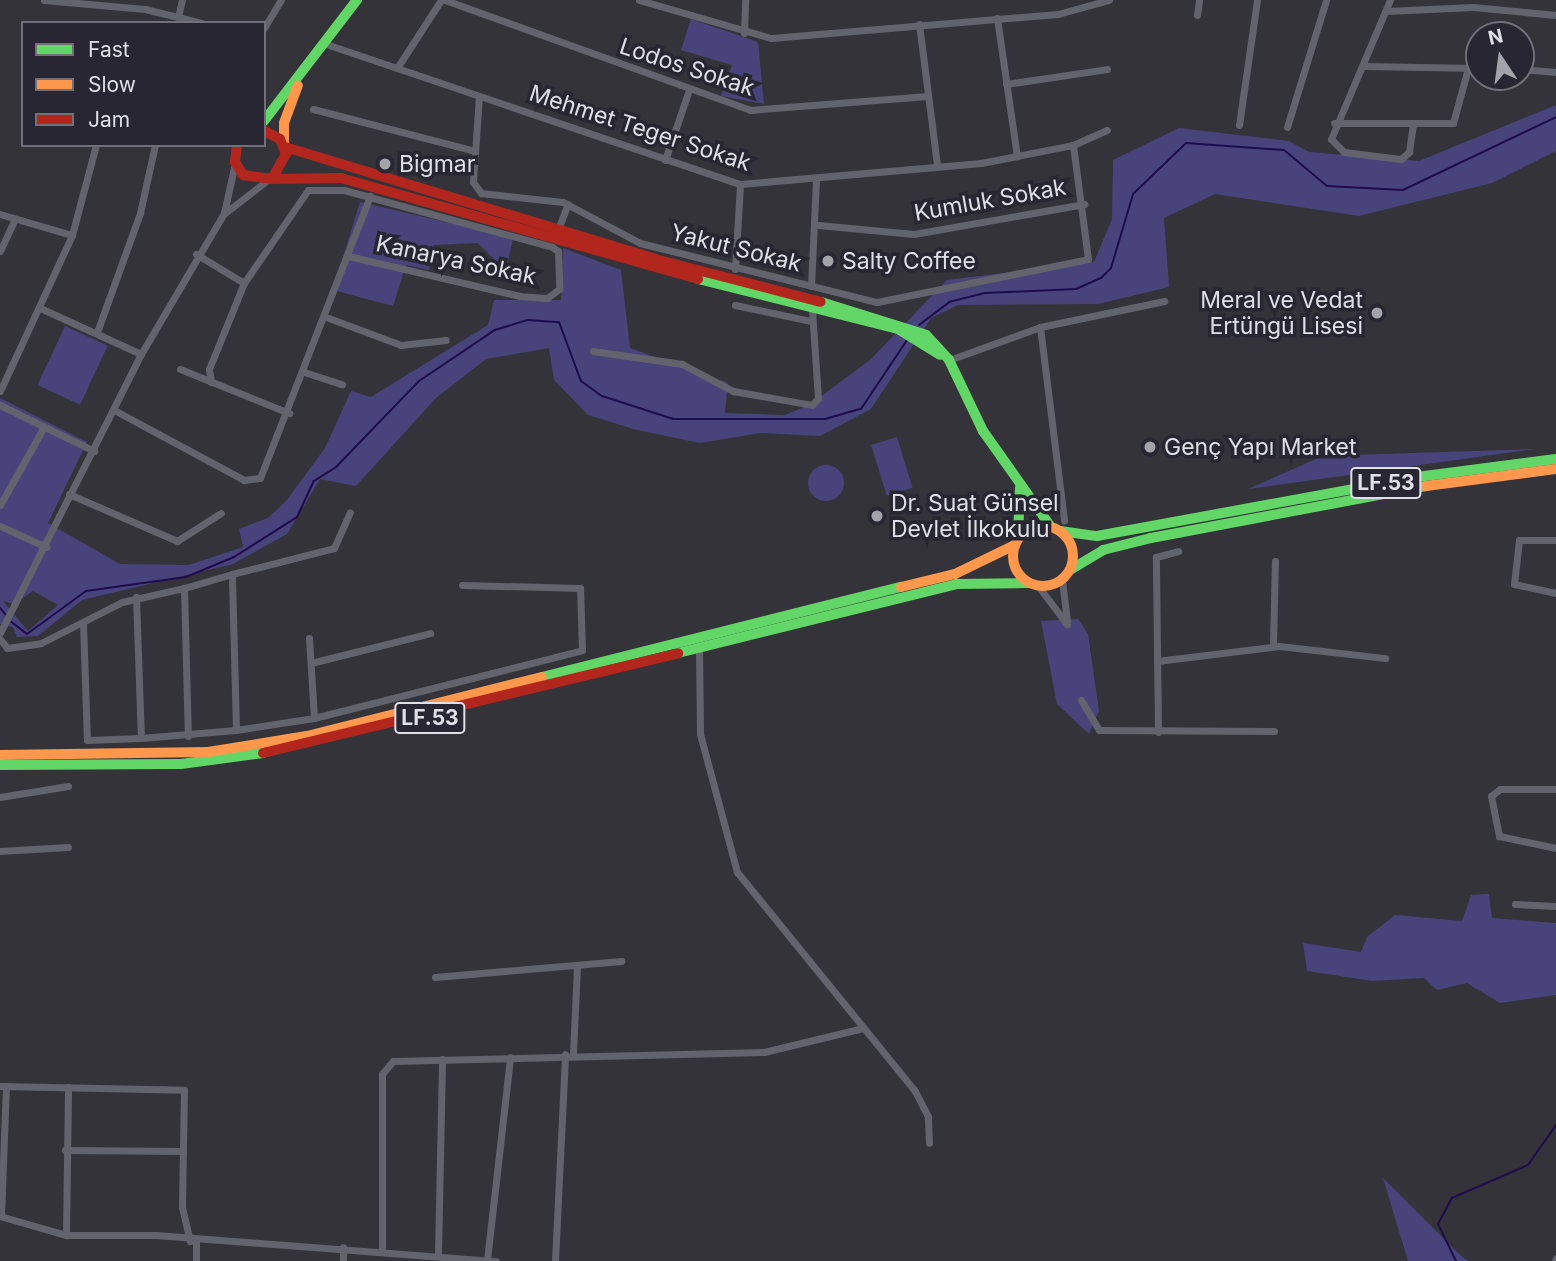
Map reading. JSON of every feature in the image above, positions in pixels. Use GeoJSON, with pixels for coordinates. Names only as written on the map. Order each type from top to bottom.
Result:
{"type":"FeatureCollection","features":[{"type":"Feature","properties":{"kind":"main road"},"geometry":{"type":"LineString","coordinates":[[266,119],[326,44],[357,0]]}},
{"type":"Feature","properties":{"kind":"main road"},"geometry":{"type":"LineString","coordinates":[[268,180],[286,162],[284,146],[287,112],[304,72]]}},
{"type":"Feature","properties":{"kind":"main road"},"geometry":{"type":"LineString","coordinates":[[266,132],[284,146],[342,169],[900,326],[925,339],[949,360],[1020,488],[1058,526],[1072,547],[1070,570]]}},
{"type":"Feature","properties":{"kind":"main road"},"geometry":{"type":"LineString","coordinates":[[237,147],[235,162],[243,175],[268,180],[341,178],[557,231],[812,316],[900,326]]}},
{"type":"Feature","properties":{"kind":"main road","name":"LF.53"},"geometry":{"type":"LineString","coordinates":[[0,755],[208,752],[391,717],[955,574],[1016,542],[1032,528],[1058,526],[1123,533],[1416,477],[1556,459]]}},
{"type":"Feature","properties":{"kind":"main road","name":"LF.53"},"geometry":{"type":"LineString","coordinates":[[0,765],[140,766],[253,755],[488,704],[956,584],[1033,585],[1062,580],[1070,570],[1103,550],[1151,538],[1422,486],[1556,469]]}},
{"type":"Feature","properties":{"kind":"main road"},"geometry":{"type":"LineString","coordinates":[[1020,488],[1016,570],[1033,585]]}},
{"type":"Feature","properties":{"kind":"main road"},"geometry":{"type":"LineString","coordinates":[[0,748],[208,752]]}},
{"type":"Feature","properties":{"kind":"street"},"geometry":{"type":"LineString","coordinates":[[44,0],[194,21]]}},
{"type":"Feature","properties":{"kind":"street"},"geometry":{"type":"LineString","coordinates":[[178,17],[182,0]]}},
{"type":"Feature","properties":{"kind":"street"},"geometry":{"type":"LineString","coordinates":[[266,25],[282,0]]}},
{"type":"Feature","properties":{"kind":"street"},"geometry":{"type":"LineString","coordinates":[[397,68],[443,0]]}},
{"type":"Feature","properties":{"kind":"street","name":"Lodos Sokak"},"geometry":{"type":"LineString","coordinates":[[443,0],[689,90],[763,112],[927,96]]}},
{"type":"Feature","properties":{"kind":"street"},"geometry":{"type":"LineString","coordinates":[[639,0],[744,33],[771,38],[1064,13],[1109,0]]}},
{"type":"Feature","properties":{"kind":"street"},"geometry":{"type":"LineString","coordinates":[[744,33],[745,0]]}},
{"type":"Feature","properties":{"kind":"street"},"geometry":{"type":"LineString","coordinates":[[1197,15],[1199,0]]}},
{"type":"Feature","properties":{"kind":"street"},"geometry":{"type":"LineString","coordinates":[[1239,125],[1257,0]]}},
{"type":"Feature","properties":{"kind":"street"},"geometry":{"type":"LineString","coordinates":[[1287,127],[1325,0]]}},
{"type":"Feature","properties":{"kind":"street"},"geometry":{"type":"LineString","coordinates":[[1390,0],[1363,66],[1334,123],[1331,139],[1338,149],[1399,159],[1409,153],[1413,124]]}},
{"type":"Feature","properties":{"kind":"street"},"geometry":{"type":"LineString","coordinates":[[1386,10],[1473,7],[1556,15]]}},
{"type":"Feature","properties":{"kind":"street"},"geometry":{"type":"LineString","coordinates":[[997,18],[1017,157]]}},
{"type":"Feature","properties":{"kind":"street"},"geometry":{"type":"LineString","coordinates":[[919,24],[937,164]]}},
{"type":"Feature","properties":{"kind":"street","name":"Mehmet Teger Sokak"},"geometry":{"type":"LineString","coordinates":[[326,44],[740,184],[1017,157],[1073,145],[1107,130]]}},
{"type":"Feature","properties":{"kind":"street"},"geometry":{"type":"LineString","coordinates":[[1363,66],[1465,68]]}},
{"type":"Feature","properties":{"kind":"street"},"geometry":{"type":"LineString","coordinates":[[1006,84],[1107,69]]}},
{"type":"Feature","properties":{"kind":"street"},"geometry":{"type":"LineString","coordinates":[[1535,70],[1556,72]]}},
{"type":"Feature","properties":{"kind":"street"},"geometry":{"type":"LineString","coordinates":[[1334,123],[1413,124],[1456,121],[1465,81]]}},
{"type":"Feature","properties":{"kind":"street"},"geometry":{"type":"LineString","coordinates":[[665,160],[689,90]]}},
{"type":"Feature","properties":{"kind":"street","name":"Yakut Sokak"},"geometry":{"type":"LineString","coordinates":[[479,96],[473,182],[481,193],[568,204],[622,236],[735,269],[881,302],[921,289],[1088,259],[1084,204]]}},
{"type":"Feature","properties":{"kind":"street"},"geometry":{"type":"LineString","coordinates":[[313,109],[475,151]]}},
{"type":"Feature","properties":{"kind":"street"},"geometry":{"type":"LineString","coordinates":[[1073,145],[1084,204]]}},
{"type":"Feature","properties":{"kind":"street"},"geometry":{"type":"LineString","coordinates":[[0,391],[72,235],[95,147]]}},
{"type":"Feature","properties":{"kind":"street"},"geometry":{"type":"LineString","coordinates":[[97,332],[140,213],[155,147]]}},
{"type":"Feature","properties":{"kind":"street"},"geometry":{"type":"LineString","coordinates":[[224,213],[235,162]]}},
{"type":"Feature","properties":{"kind":"street"},"geometry":{"type":"LineString","coordinates":[[811,286],[818,225],[816,178]]}},
{"type":"Feature","properties":{"kind":"street"},"geometry":{"type":"LineString","coordinates":[[3,631],[15,614],[69,494],[94,451],[141,354],[197,254],[224,213],[268,180]]}},
{"type":"Feature","properties":{"kind":"street"},"geometry":{"type":"LineString","coordinates":[[735,269],[740,184]]}},
{"type":"Feature","properties":{"kind":"street"},"geometry":{"type":"LineString","coordinates":[[211,382],[209,369],[244,283],[303,192],[370,197],[400,204],[403,193]]}},
{"type":"Feature","properties":{"kind":"street"},"geometry":{"type":"LineString","coordinates":[[114,410],[254,482],[272,458],[370,197]]}},
{"type":"Feature","properties":{"kind":"street","name":"Kanarya Sokak"},"geometry":{"type":"LineString","coordinates":[[348,256],[476,288],[556,296],[558,251],[469,222],[400,204]]}},
{"type":"Feature","properties":{"kind":"street"},"geometry":{"type":"LineString","coordinates":[[557,231],[568,204]]}},
{"type":"Feature","properties":{"kind":"street","name":"Kumluk Sokak"},"geometry":{"type":"LineString","coordinates":[[818,225],[914,234],[1084,204]]}},
{"type":"Feature","properties":{"kind":"street"},"geometry":{"type":"LineString","coordinates":[[0,214],[72,235]]}},
{"type":"Feature","properties":{"kind":"street"},"geometry":{"type":"LineString","coordinates":[[0,251],[15,219]]}},
{"type":"Feature","properties":{"kind":"street"},"geometry":{"type":"LineString","coordinates":[[197,254],[244,283]]}},
{"type":"Feature","properties":{"kind":"street"},"geometry":{"type":"LineString","coordinates":[[949,360],[1040,327],[1164,301]]}},
{"type":"Feature","properties":{"kind":"street"},"geometry":{"type":"LineString","coordinates":[[593,351],[682,364],[733,391],[812,405],[818,398],[812,316],[735,304]]}},
{"type":"Feature","properties":{"kind":"street"},"geometry":{"type":"LineString","coordinates":[[40,308],[141,354]]}},
{"type":"Feature","properties":{"kind":"street"},"geometry":{"type":"LineString","coordinates":[[326,317],[401,345],[446,340]]}},
{"type":"Feature","properties":{"kind":"street"},"geometry":{"type":"LineString","coordinates":[[1040,327],[1058,526]]}},
{"type":"Feature","properties":{"kind":"street"},"geometry":{"type":"LineString","coordinates":[[180,369],[289,413]]}},
{"type":"Feature","properties":{"kind":"street"},"geometry":{"type":"LineString","coordinates":[[304,372],[342,384]]}},
{"type":"Feature","properties":{"kind":"street"},"geometry":{"type":"LineString","coordinates":[[0,405],[94,451]]}},
{"type":"Feature","properties":{"kind":"street"},"geometry":{"type":"LineString","coordinates":[[0,505],[44,426]]}},
{"type":"Feature","properties":{"kind":"street"},"geometry":{"type":"LineString","coordinates":[[69,494],[177,541],[221,513]]}},
{"type":"Feature","properties":{"kind":"street"},"geometry":{"type":"LineString","coordinates":[[0,639],[8,648],[24,648],[136,597],[184,588],[334,548],[350,512]]}},
{"type":"Feature","properties":{"kind":"street"},"geometry":{"type":"LineString","coordinates":[[0,526],[46,547]]}},
{"type":"Feature","properties":{"kind":"street"},"geometry":{"type":"LineString","coordinates":[[1556,540],[1519,540],[1514,584],[1556,593]]}},
{"type":"Feature","properties":{"kind":"street"},"geometry":{"type":"LineString","coordinates":[[1158,732],[1156,557],[1178,551]]}},
{"type":"Feature","properties":{"kind":"street"},"geometry":{"type":"LineString","coordinates":[[1273,646],[1275,561]]}},
{"type":"Feature","properties":{"kind":"street"},"geometry":{"type":"LineString","coordinates":[[232,574],[236,730]]}},
{"type":"Feature","properties":{"kind":"street"},"geometry":{"type":"LineString","coordinates":[[1033,585],[1067,624],[1062,580]]}},
{"type":"Feature","properties":{"kind":"street"},"geometry":{"type":"LineString","coordinates":[[83,622],[87,740],[188,736],[314,718],[582,650],[580,588],[462,585]]}},
{"type":"Feature","properties":{"kind":"street"},"geometry":{"type":"LineString","coordinates":[[184,588],[188,736]]}},
{"type":"Feature","properties":{"kind":"street"},"geometry":{"type":"LineString","coordinates":[[136,597],[141,738]]}},
{"type":"Feature","properties":{"kind":"street"},"geometry":{"type":"LineString","coordinates":[[311,663],[430,633]]}},
{"type":"Feature","properties":{"kind":"street"},"geometry":{"type":"LineString","coordinates":[[309,638],[314,718]]}},
{"type":"Feature","properties":{"kind":"street"},"geometry":{"type":"LineString","coordinates":[[1157,661],[1273,646],[1385,658]]}},
{"type":"Feature","properties":{"kind":"street"},"geometry":{"type":"LineString","coordinates":[[699,649],[701,734],[737,872],[915,1091],[928,1117],[929,1143]]}},
{"type":"Feature","properties":{"kind":"street"},"geometry":{"type":"LineString","coordinates":[[1081,700],[1099,730],[1273,731]]}},
{"type":"Feature","properties":{"kind":"street"},"geometry":{"type":"LineString","coordinates":[[0,797],[68,786]]}},
{"type":"Feature","properties":{"kind":"street"},"geometry":{"type":"LineString","coordinates":[[1556,789],[1500,789],[1492,796],[1499,836],[1556,848]]}},
{"type":"Feature","properties":{"kind":"street"},"geometry":{"type":"LineString","coordinates":[[0,851],[68,847]]}},
{"type":"Feature","properties":{"kind":"street"},"geometry":{"type":"LineString","coordinates":[[1515,904],[1556,906]]}},
{"type":"Feature","properties":{"kind":"street"},"geometry":{"type":"LineString","coordinates":[[435,977],[621,961]]}},
{"type":"Feature","properties":{"kind":"street"},"geometry":{"type":"LineString","coordinates":[[555,1261],[577,965]]}},
{"type":"Feature","properties":{"kind":"street"},"geometry":{"type":"LineString","coordinates":[[382,1250],[382,1074],[393,1061],[569,1054],[764,1052],[863,1028]]}},
{"type":"Feature","properties":{"kind":"street"},"geometry":{"type":"LineString","coordinates":[[196,1261],[193,1241],[182,1207],[184,1090],[3,1086],[0,1216],[66,1235],[193,1241],[344,1247],[492,1260],[510,1057]]}},
{"type":"Feature","properties":{"kind":"street"},"geometry":{"type":"LineString","coordinates":[[438,1254],[442,1059]]}},
{"type":"Feature","properties":{"kind":"street"},"geometry":{"type":"LineString","coordinates":[[66,1235],[65,1150],[68,1087]]}},
{"type":"Feature","properties":{"kind":"street"},"geometry":{"type":"LineString","coordinates":[[65,1150],[183,1151]]}},
{"type":"Feature","properties":{"kind":"street"},"geometry":{"type":"LineString","coordinates":[[343,1261],[344,1247]]}},
{"type":"Feature","properties":{"kind":"shaded area"},"geometry":{"type":"Polygon","coordinates":[[[691,19],[758,42],[764,104],[721,96],[732,65],[681,50],[691,19]]]}},
{"type":"Feature","properties":{"kind":"shaded area"},"geometry":{"type":"Polygon","coordinates":[[[1556,105],[1556,151],[1492,183],[1359,216],[1215,194],[1164,218],[1169,287],[1098,304],[958,305],[931,318],[871,409],[820,436],[760,433],[700,443],[637,430],[588,415],[554,380],[549,348],[486,359],[436,398],[356,486],[320,479],[287,534],[233,564],[82,600],[38,636],[17,637],[13,627],[0,624],[0,398],[87,442],[48,523],[120,564],[189,565],[243,547],[239,529],[268,518],[286,501],[325,448],[351,391],[371,397],[488,325],[494,300],[561,300],[563,248],[621,270],[630,348],[728,383],[725,413],[785,415],[811,404],[870,360],[947,280],[1094,262],[1112,219],[1113,160],[1179,128],[1289,141],[1309,152],[1419,161],[1556,105]],[[33,591],[14,604],[3,601],[28,631],[58,605],[33,591]]]}},
{"type":"Feature","properties":{"kind":"shaded area"},"geometry":{"type":"Polygon","coordinates":[[[360,202],[513,238],[506,271],[478,243],[434,245],[429,270],[406,265],[393,306],[333,290],[360,202]]]}},
{"type":"Feature","properties":{"kind":"shaded area"},"geometry":{"type":"Polygon","coordinates":[[[65,326],[108,346],[80,405],[38,385],[65,326]]]}},
{"type":"Feature","properties":{"kind":"shaded area"},"geometry":{"type":"Polygon","coordinates":[[[897,437],[912,488],[887,496],[871,445],[897,437]]]}},
{"type":"Feature","properties":{"kind":"shaded area"},"geometry":{"type":"Polygon","coordinates":[[[1535,449],[1248,489],[1323,456],[1535,449]]]}},
{"type":"Feature","properties":{"kind":"shaded area"},"geometry":{"type":"Polygon","coordinates":[[[826,465],[839,470],[844,483],[839,496],[826,501],[813,496],[808,483],[813,470],[826,465]]]}},
{"type":"Feature","properties":{"kind":"shaded area"},"geometry":{"type":"Polygon","coordinates":[[[1078,619],[1088,634],[1099,711],[1089,734],[1057,704],[1041,621],[1078,619]]]}},
{"type":"Feature","properties":{"kind":"shaded area"},"geometry":{"type":"Polygon","coordinates":[[[1489,894],[1492,918],[1556,923],[1556,995],[1500,1003],[1467,983],[1437,990],[1424,978],[1372,981],[1307,971],[1303,943],[1361,952],[1367,937],[1395,915],[1462,921],[1471,895],[1489,894]]]}},
{"type":"Feature","properties":{"kind":"shaded area"},"geometry":{"type":"Polygon","coordinates":[[[1383,1178],[1459,1254],[1468,1261],[1408,1261],[1383,1178]]]}},
{"type":"Feature","properties":{"kind":"waterway"},"geometry":{"type":"LineString","coordinates":[[919,325],[949,302],[985,293],[1076,289],[1101,278],[1111,268],[1133,194],[1186,143],[1284,150],[1327,186],[1403,190],[1556,117]]}},
{"type":"Feature","properties":{"kind":"waterway"},"geometry":{"type":"LineString","coordinates":[[9,620],[27,634],[86,591],[186,577],[234,557],[297,517],[314,481],[336,467],[419,381],[495,330],[528,320],[559,322],[581,381],[602,396],[673,419],[825,419],[861,409],[907,340]]}},
{"type":"Feature","properties":{"kind":"waterway"},"geometry":{"type":"LineString","coordinates":[[0,608],[6,615]]}},
{"type":"Feature","properties":{"kind":"waterway"},"geometry":{"type":"LineString","coordinates":[[1456,1261],[1438,1224],[1452,1198],[1528,1165],[1556,1125]]}},
{"type":"Feature","properties":{"kind":"traffic: fast"},"geometry":{"type":"LineString","coordinates":[[266,118],[357,0]]}},
{"type":"Feature","properties":{"kind":"traffic: fast"},"geometry":{"type":"LineString","coordinates":[[698,279],[898,329],[940,355]]}},
{"type":"Feature","properties":{"kind":"traffic: fast"},"geometry":{"type":"LineString","coordinates":[[821,302],[926,335],[949,360],[983,431],[1051,527]]}},
{"type":"Feature","properties":{"kind":"traffic: fast"},"geometry":{"type":"LineString","coordinates":[[1060,531],[1097,536],[1417,477],[1556,459]]}},
{"type":"Feature","properties":{"kind":"traffic: fast"},"geometry":{"type":"LineString","coordinates":[[1070,570],[1103,550],[1151,538],[1426,486]]}},
{"type":"Feature","properties":{"kind":"traffic: fast"},"geometry":{"type":"LineString","coordinates":[[1018,539],[1020,488]]}},
{"type":"Feature","properties":{"kind":"traffic: fast"},"geometry":{"type":"LineString","coordinates":[[678,653],[956,584],[1028,583]]}},
{"type":"Feature","properties":{"kind":"traffic: fast"},"geometry":{"type":"LineString","coordinates":[[542,677],[901,587]]}},
{"type":"Feature","properties":{"kind":"traffic: fast"},"geometry":{"type":"LineString","coordinates":[[0,765],[181,764],[263,753]]}},
{"type":"Feature","properties":{"kind":"traffic: slow"},"geometry":{"type":"LineString","coordinates":[[284,145],[284,123],[298,85]]}},
{"type":"Feature","properties":{"kind":"traffic: slow"},"geometry":{"type":"LineString","coordinates":[[1426,486],[1556,469]]}},
{"type":"Feature","properties":{"kind":"traffic: slow"},"geometry":{"type":"LineString","coordinates":[[1037,526],[1049,526],[1068,539],[1073,556],[1071,568],[1060,581],[1049,586],[1037,586],[1018,573],[1013,562],[1013,550],[1026,531],[1037,526]]}},
{"type":"Feature","properties":{"kind":"traffic: slow"},"geometry":{"type":"LineString","coordinates":[[901,587],[955,574],[1015,545]]}},
{"type":"Feature","properties":{"kind":"traffic: slow"},"geometry":{"type":"LineString","coordinates":[[0,755],[208,752],[307,736],[542,677]]}},
{"type":"Feature","properties":{"kind":"traffic: jam"},"geometry":{"type":"LineString","coordinates":[[237,147],[235,162],[243,175],[272,179],[286,154],[280,139],[266,132]]}},
{"type":"Feature","properties":{"kind":"traffic: jam"},"geometry":{"type":"LineString","coordinates":[[285,147],[655,259],[821,302]]}},
{"type":"Feature","properties":{"kind":"traffic: jam"},"geometry":{"type":"LineString","coordinates":[[272,179],[341,178],[698,279]]}},
{"type":"Feature","properties":{"kind":"traffic: jam"},"geometry":{"type":"LineString","coordinates":[[263,753],[678,653]]}},
{"type":"Feature","properties":{"kind":"place","name":"Bigmar"},"geometry":{"type":"Point","coordinates":[385,164]}},
{"type":"Feature","properties":{"kind":"place","name":"Salty Coffee"},"geometry":{"type":"Point","coordinates":[828,261]}},
{"type":"Feature","properties":{"kind":"place","name":"Meral ve Vedat Ertüngü Lisesi"},"geometry":{"type":"Point","coordinates":[1377,313]}},
{"type":"Feature","properties":{"kind":"place","name":"Genç Yapı Market"},"geometry":{"type":"Point","coordinates":[1150,447]}},
{"type":"Feature","properties":{"kind":"place","name":"Dr. Suat Günsel Devlet İlkokulu"},"geometry":{"type":"Point","coordinates":[877,516]}}]}
